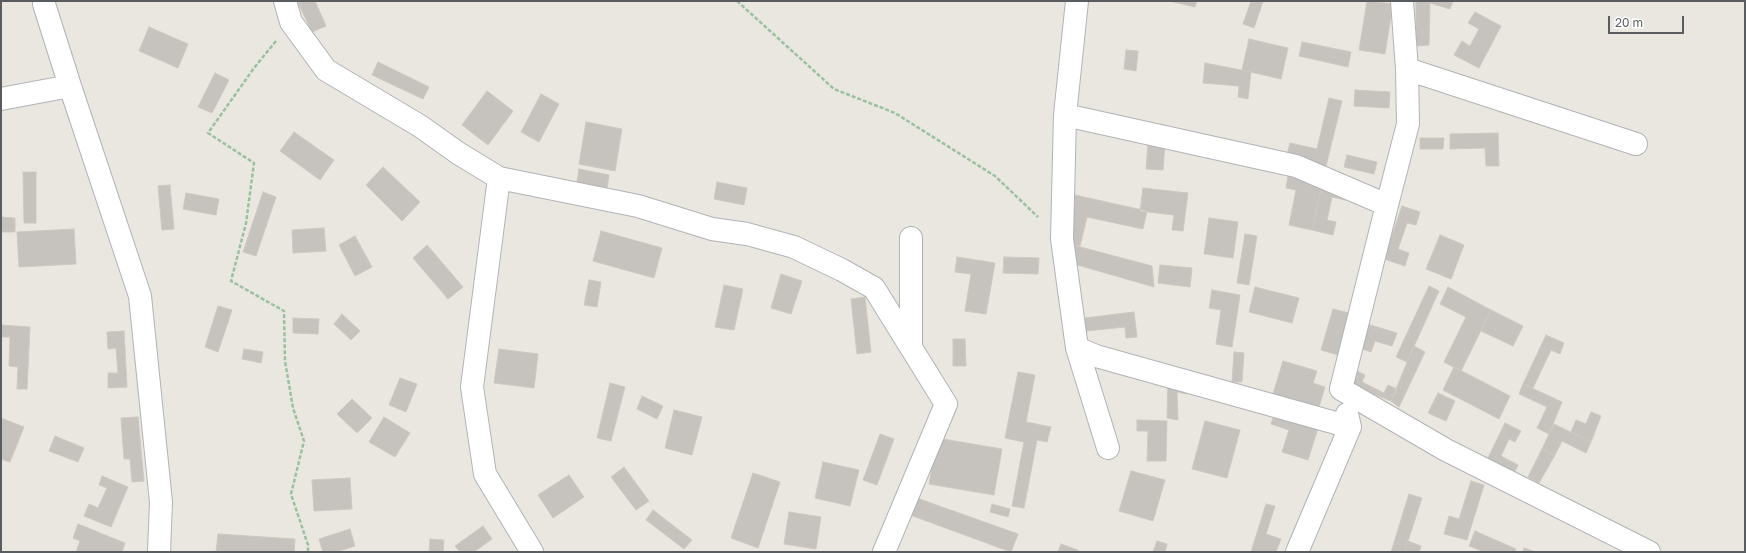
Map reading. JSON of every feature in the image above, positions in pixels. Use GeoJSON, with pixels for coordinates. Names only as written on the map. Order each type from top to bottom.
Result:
{"type":"FeatureCollection","features":[{"type":"Feature","properties":{"kind":"street"},"geometry":{"type":"LineString","coordinates":[[44,1],[70,86],[140,296],[161,502],[159,552]]}},
{"type":"Feature","properties":{"kind":"street"},"geometry":{"type":"LineString","coordinates":[[285,1],[292,22],[326,70],[420,126],[458,153],[499,178],[638,206],[712,229],[747,234],[794,247],[842,270],[874,288],[946,404],[884,552]]}},
{"type":"Feature","properties":{"kind":"street"},"geometry":{"type":"LineString","coordinates":[[1077,1],[1065,115],[1062,239],[1077,348],[1108,448]]}},
{"type":"Feature","properties":{"kind":"street"},"geometry":{"type":"LineString","coordinates":[[1297,552],[1350,427],[1341,389],[1408,124],[1407,69],[1402,1]]}},
{"type":"Feature","properties":{"kind":"street"},"geometry":{"type":"LineString","coordinates":[[1407,69],[1636,144]]}},
{"type":"Feature","properties":{"kind":"street"},"geometry":{"type":"LineString","coordinates":[[1,99],[70,86]]}},
{"type":"Feature","properties":{"kind":"street"},"geometry":{"type":"LineString","coordinates":[[1065,115],[1296,166],[1387,205]]}},
{"type":"Feature","properties":{"kind":"street"},"geometry":{"type":"LineString","coordinates":[[499,178],[472,387],[485,474],[532,552]]}},
{"type":"Feature","properties":{"kind":"street"},"geometry":{"type":"LineString","coordinates":[[911,238],[911,347]]}},
{"type":"Feature","properties":{"kind":"street"},"geometry":{"type":"LineString","coordinates":[[1077,348],[1096,356],[1350,427]]}},
{"type":"Feature","properties":{"kind":"street"},"geometry":{"type":"LineString","coordinates":[[1341,389],[1446,450],[1649,552]]}},
{"type":"Feature","properties":{"kind":"path"},"geometry":{"type":"LineString","coordinates":[[737,1],[834,89],[895,113],[995,176],[1062,239]]}},
{"type":"Feature","properties":{"kind":"path"},"geometry":{"type":"LineString","coordinates":[[292,22],[254,68],[208,133],[254,163],[246,223],[230,281],[284,311],[285,361],[293,408],[304,441],[291,494],[308,545],[308,552]]}},
{"type":"Feature","properties":{"kind":"building"},"geometry":{"type":"Polygon","coordinates":[[[302,1],[315,1],[326,26],[312,32],[298,3],[302,1]]]}},
{"type":"Feature","properties":{"kind":"building"},"geometry":{"type":"Polygon","coordinates":[[[1169,1],[1197,1],[1195,7],[1169,1]]]}},
{"type":"Feature","properties":{"kind":"building"},"geometry":{"type":"Polygon","coordinates":[[[1251,1],[1263,1],[1254,28],[1243,24],[1251,1]]]}},
{"type":"Feature","properties":{"kind":"building"},"geometry":{"type":"Polygon","coordinates":[[[1367,1],[1393,4],[1385,54],[1359,50],[1367,1]]]}},
{"type":"Feature","properties":{"kind":"building"},"geometry":{"type":"Polygon","coordinates":[[[1416,1],[1453,1],[1450,9],[1430,3],[1429,45],[1416,46],[1416,1]]]}},
{"type":"Feature","properties":{"kind":"building"},"geometry":{"type":"Polygon","coordinates":[[[1475,12],[1501,26],[1479,68],[1454,55],[1462,41],[1470,46],[1479,29],[1468,23],[1475,12]]]}},
{"type":"Feature","properties":{"kind":"building"},"geometry":{"type":"Polygon","coordinates":[[[149,27],[188,44],[178,68],[139,51],[149,27]]]}},
{"type":"Feature","properties":{"kind":"building"},"geometry":{"type":"Polygon","coordinates":[[[1249,39],[1288,48],[1281,79],[1242,70],[1249,39]]]}},
{"type":"Feature","properties":{"kind":"building"},"geometry":{"type":"Polygon","coordinates":[[[1302,42],[1351,52],[1348,67],[1299,56],[1302,42]]]}},
{"type":"Feature","properties":{"kind":"building"},"geometry":{"type":"Polygon","coordinates":[[[1126,50],[1138,51],[1136,71],[1124,69],[1126,50]]]}},
{"type":"Feature","properties":{"kind":"building"},"geometry":{"type":"Polygon","coordinates":[[[378,62],[429,87],[423,99],[372,75],[378,62]]]}},
{"type":"Feature","properties":{"kind":"building"},"geometry":{"type":"Polygon","coordinates":[[[1205,63],[1251,72],[1248,99],[1238,97],[1239,86],[1203,83],[1205,63]]]}},
{"type":"Feature","properties":{"kind":"building"},"geometry":{"type":"Polygon","coordinates":[[[215,73],[229,80],[212,113],[198,107],[215,73]]]}},
{"type":"Feature","properties":{"kind":"building"},"geometry":{"type":"Polygon","coordinates":[[[1355,90],[1390,92],[1389,108],[1354,106],[1355,90]]]}},
{"type":"Feature","properties":{"kind":"building"},"geometry":{"type":"Polygon","coordinates":[[[487,91],[513,111],[488,145],[462,125],[487,91]]]}},
{"type":"Feature","properties":{"kind":"building"},"geometry":{"type":"Polygon","coordinates":[[[541,94],[559,104],[539,142],[521,132],[541,94]]]}},
{"type":"Feature","properties":{"kind":"building"},"geometry":{"type":"Polygon","coordinates":[[[1329,98],[1342,101],[1326,166],[1287,156],[1290,143],[1317,149],[1329,98]]]}},
{"type":"Feature","properties":{"kind":"building"},"geometry":{"type":"Polygon","coordinates":[[[586,122],[622,129],[615,171],[579,164],[586,122]]]}},
{"type":"Feature","properties":{"kind":"building"},"geometry":{"type":"Polygon","coordinates":[[[294,132],[334,160],[320,180],[280,151],[294,132]]]}},
{"type":"Feature","properties":{"kind":"building"},"geometry":{"type":"Polygon","coordinates":[[[1498,133],[1499,166],[1486,166],[1485,148],[1450,149],[1450,134],[1498,133]]]}},
{"type":"Feature","properties":{"kind":"building"},"geometry":{"type":"Polygon","coordinates":[[[1420,138],[1444,138],[1443,149],[1420,149],[1420,138]]]}},
{"type":"Feature","properties":{"kind":"building"},"geometry":{"type":"Polygon","coordinates":[[[1148,144],[1165,145],[1163,170],[1146,169],[1148,144]]]}},
{"type":"Feature","properties":{"kind":"building"},"geometry":{"type":"Polygon","coordinates":[[[1347,155],[1377,162],[1374,174],[1344,167],[1347,155]]]}},
{"type":"Feature","properties":{"kind":"building"},"geometry":{"type":"Polygon","coordinates":[[[383,167],[420,202],[402,221],[366,185],[383,167]]]}},
{"type":"Feature","properties":{"kind":"building"},"geometry":{"type":"Polygon","coordinates":[[[579,169],[609,175],[607,188],[577,182],[579,169]]]}},
{"type":"Feature","properties":{"kind":"building"},"geometry":{"type":"Polygon","coordinates":[[[23,172],[36,172],[36,223],[24,223],[23,172]]]}},
{"type":"Feature","properties":{"kind":"building"},"geometry":{"type":"Polygon","coordinates":[[[1288,176],[1322,184],[1312,230],[1289,225],[1296,190],[1286,188],[1288,176]]]}},
{"type":"Feature","properties":{"kind":"building"},"geometry":{"type":"Polygon","coordinates":[[[717,182],[747,188],[744,205],[714,199],[717,182]]]}},
{"type":"Feature","properties":{"kind":"building"},"geometry":{"type":"Polygon","coordinates":[[[1322,184],[1347,190],[1345,200],[1332,197],[1327,220],[1336,222],[1333,235],[1312,230],[1322,184]]]}},
{"type":"Feature","properties":{"kind":"building"},"geometry":{"type":"Polygon","coordinates":[[[170,185],[174,229],[162,230],[158,186],[170,185]]]}},
{"type":"Feature","properties":{"kind":"building"},"geometry":{"type":"Polygon","coordinates":[[[1143,188],[1188,193],[1183,231],[1172,230],[1174,215],[1140,211],[1143,188]]]}},
{"type":"Feature","properties":{"kind":"building"},"geometry":{"type":"Polygon","coordinates":[[[263,192],[276,197],[256,256],[243,252],[263,192]]]}},
{"type":"Feature","properties":{"kind":"building"},"geometry":{"type":"Polygon","coordinates":[[[186,193],[219,199],[216,215],[183,209],[186,193]]]}},
{"type":"Feature","properties":{"kind":"building"},"geometry":{"type":"Polygon","coordinates":[[[1075,195],[1147,211],[1143,229],[1087,217],[1080,246],[1069,244],[1075,195]]]}},
{"type":"Feature","properties":{"kind":"building"},"geometry":{"type":"Polygon","coordinates":[[[1402,206],[1420,212],[1416,225],[1407,223],[1398,249],[1409,253],[1405,266],[1384,259],[1402,206]]]}},
{"type":"Feature","properties":{"kind":"building"},"geometry":{"type":"Polygon","coordinates":[[[1,217],[15,218],[15,232],[1,232],[1,217]]]}},
{"type":"Feature","properties":{"kind":"building"},"geometry":{"type":"Polygon","coordinates":[[[1209,218],[1238,222],[1233,258],[1204,254],[1209,218]]]}},
{"type":"Feature","properties":{"kind":"building"},"geometry":{"type":"Polygon","coordinates":[[[324,228],[326,251],[293,253],[292,230],[324,228]]]}},
{"type":"Feature","properties":{"kind":"building"},"geometry":{"type":"Polygon","coordinates":[[[74,229],[76,264],[19,267],[17,232],[74,229]]]}},
{"type":"Feature","properties":{"kind":"building"},"geometry":{"type":"Polygon","coordinates":[[[601,231],[662,248],[654,278],[593,261],[601,231]]]}},
{"type":"Feature","properties":{"kind":"building"},"geometry":{"type":"Polygon","coordinates":[[[1245,234],[1257,236],[1249,285],[1237,283],[1245,234]]]}},
{"type":"Feature","properties":{"kind":"building"},"geometry":{"type":"Polygon","coordinates":[[[1440,235],[1464,245],[1451,279],[1426,269],[1440,235]]]}},
{"type":"Feature","properties":{"kind":"building"},"geometry":{"type":"Polygon","coordinates":[[[355,236],[372,267],[355,276],[339,245],[355,236]]]}},
{"type":"Feature","properties":{"kind":"building"},"geometry":{"type":"Polygon","coordinates":[[[1069,244],[1152,266],[1154,287],[1067,262],[1069,244]]]}},
{"type":"Feature","properties":{"kind":"building"},"geometry":{"type":"Polygon","coordinates":[[[427,245],[463,287],[448,299],[413,258],[427,245]]]}},
{"type":"Feature","properties":{"kind":"building"},"geometry":{"type":"Polygon","coordinates":[[[957,257],[995,263],[986,314],[965,311],[971,274],[955,272],[957,257]]]}},
{"type":"Feature","properties":{"kind":"building"},"geometry":{"type":"Polygon","coordinates":[[[1004,257],[1039,258],[1038,274],[1003,273],[1004,257]]]}},
{"type":"Feature","properties":{"kind":"building"},"geometry":{"type":"Polygon","coordinates":[[[1160,265],[1192,268],[1190,287],[1158,283],[1160,265]]]}},
{"type":"Feature","properties":{"kind":"building"},"geometry":{"type":"Polygon","coordinates":[[[781,274],[802,281],[791,314],[771,308],[781,274]]]}},
{"type":"Feature","properties":{"kind":"building"},"geometry":{"type":"Polygon","coordinates":[[[589,280],[601,282],[597,307],[584,305],[589,280]]]}},
{"type":"Feature","properties":{"kind":"building"},"geometry":{"type":"Polygon","coordinates":[[[724,285],[743,289],[734,330],[715,327],[724,285]]]}},
{"type":"Feature","properties":{"kind":"building"},"geometry":{"type":"Polygon","coordinates":[[[1429,286],[1439,291],[1407,362],[1396,357],[1429,286]]]}},
{"type":"Feature","properties":{"kind":"building"},"geometry":{"type":"Polygon","coordinates":[[[1255,287],[1299,298],[1292,323],[1249,312],[1255,287]]]}},
{"type":"Feature","properties":{"kind":"building"},"geometry":{"type":"Polygon","coordinates":[[[1448,287],[1491,310],[1461,371],[1444,362],[1466,317],[1440,304],[1448,287]]]}},
{"type":"Feature","properties":{"kind":"building"},"geometry":{"type":"Polygon","coordinates":[[[1212,290],[1240,295],[1232,347],[1216,344],[1221,310],[1209,308],[1212,290]]]}},
{"type":"Feature","properties":{"kind":"building"},"geometry":{"type":"Polygon","coordinates":[[[865,297],[871,352],[857,354],[851,299],[865,297]]]}},
{"type":"Feature","properties":{"kind":"building"},"geometry":{"type":"Polygon","coordinates":[[[218,306],[232,310],[218,352],[205,347],[218,306]]]}},
{"type":"Feature","properties":{"kind":"building"},"geometry":{"type":"Polygon","coordinates":[[[1333,309],[1349,313],[1338,355],[1321,350],[1333,309]]]}},
{"type":"Feature","properties":{"kind":"building"},"geometry":{"type":"Polygon","coordinates":[[[1491,310],[1523,326],[1513,346],[1481,331],[1491,310]]]}},
{"type":"Feature","properties":{"kind":"building"},"geometry":{"type":"Polygon","coordinates":[[[1134,312],[1137,337],[1126,338],[1125,327],[1086,331],[1085,318],[1134,312]]]}},
{"type":"Feature","properties":{"kind":"building"},"geometry":{"type":"Polygon","coordinates":[[[342,314],[360,331],[351,340],[334,324],[342,314]]]}},
{"type":"Feature","properties":{"kind":"building"},"geometry":{"type":"Polygon","coordinates":[[[293,318],[319,319],[318,334],[293,333],[293,318]]]}},
{"type":"Feature","properties":{"kind":"building"},"geometry":{"type":"Polygon","coordinates":[[[1367,324],[1397,333],[1392,346],[1375,341],[1371,352],[1359,348],[1367,324]]]}},
{"type":"Feature","properties":{"kind":"building"},"geometry":{"type":"Polygon","coordinates":[[[1,325],[30,327],[27,389],[17,389],[18,367],[9,366],[10,337],[1,337],[1,325]]]}},
{"type":"Feature","properties":{"kind":"building"},"geometry":{"type":"Polygon","coordinates":[[[124,331],[127,387],[108,388],[108,373],[118,373],[116,348],[108,349],[107,332],[124,331]]]}},
{"type":"Feature","properties":{"kind":"building"},"geometry":{"type":"Polygon","coordinates":[[[1546,335],[1564,343],[1560,354],[1551,350],[1533,388],[1523,384],[1546,335]]]}},
{"type":"Feature","properties":{"kind":"building"},"geometry":{"type":"Polygon","coordinates":[[[953,339],[965,339],[966,366],[953,366],[953,339]]]}},
{"type":"Feature","properties":{"kind":"building"},"geometry":{"type":"Polygon","coordinates":[[[1414,346],[1425,352],[1399,407],[1391,401],[1414,346]]]}},
{"type":"Feature","properties":{"kind":"building"},"geometry":{"type":"Polygon","coordinates":[[[244,349],[263,352],[261,363],[242,359],[244,349]]]}},
{"type":"Feature","properties":{"kind":"building"},"geometry":{"type":"Polygon","coordinates":[[[499,349],[538,354],[534,388],[494,383],[499,349]]]}},
{"type":"Feature","properties":{"kind":"building"},"geometry":{"type":"Polygon","coordinates":[[[1234,352],[1244,353],[1242,382],[1232,382],[1234,352]]]}},
{"type":"Feature","properties":{"kind":"building"},"geometry":{"type":"Polygon","coordinates":[[[1283,361],[1317,371],[1313,383],[1325,387],[1319,407],[1273,394],[1283,361]]]}},
{"type":"Feature","properties":{"kind":"building"},"geometry":{"type":"Polygon","coordinates":[[[1454,367],[1510,396],[1499,419],[1443,390],[1454,367]]]}},
{"type":"Feature","properties":{"kind":"building"},"geometry":{"type":"Polygon","coordinates":[[[1357,371],[1365,375],[1362,382],[1384,393],[1388,385],[1397,389],[1391,401],[1351,385],[1357,371]]]}},
{"type":"Feature","properties":{"kind":"building"},"geometry":{"type":"Polygon","coordinates":[[[1018,372],[1035,375],[1026,422],[1051,427],[1047,442],[1037,440],[1024,508],[1012,506],[1024,442],[1005,438],[1018,372]]]}},
{"type":"Feature","properties":{"kind":"building"},"geometry":{"type":"Polygon","coordinates":[[[400,378],[417,384],[406,412],[389,405],[400,378]]]}},
{"type":"Feature","properties":{"kind":"building"},"geometry":{"type":"Polygon","coordinates":[[[1168,381],[1188,386],[1187,394],[1177,392],[1178,420],[1167,418],[1168,381]]]}},
{"type":"Feature","properties":{"kind":"building"},"geometry":{"type":"Polygon","coordinates":[[[610,383],[625,387],[611,441],[597,438],[610,383]]]}},
{"type":"Feature","properties":{"kind":"building"},"geometry":{"type":"Polygon","coordinates":[[[1523,384],[1562,402],[1549,434],[1537,428],[1547,407],[1519,394],[1523,384]]]}},
{"type":"Feature","properties":{"kind":"building"},"geometry":{"type":"Polygon","coordinates":[[[1438,393],[1455,401],[1446,421],[1428,413],[1438,393]]]}},
{"type":"Feature","properties":{"kind":"building"},"geometry":{"type":"Polygon","coordinates":[[[642,396],[663,406],[657,419],[637,409],[642,396]]]}},
{"type":"Feature","properties":{"kind":"building"},"geometry":{"type":"Polygon","coordinates":[[[352,399],[372,418],[357,433],[337,414],[352,399]]]}},
{"type":"Feature","properties":{"kind":"building"},"geometry":{"type":"Polygon","coordinates":[[[674,410],[702,417],[692,455],[665,448],[674,410]]]}},
{"type":"Feature","properties":{"kind":"building"},"geometry":{"type":"Polygon","coordinates":[[[1275,411],[1319,425],[1308,460],[1282,452],[1289,430],[1271,424],[1275,411]]]}},
{"type":"Feature","properties":{"kind":"building"},"geometry":{"type":"Polygon","coordinates":[[[1591,412],[1601,416],[1591,442],[1571,432],[1576,420],[1586,424],[1591,412]]]}},
{"type":"Feature","properties":{"kind":"building"},"geometry":{"type":"Polygon","coordinates":[[[138,417],[144,481],[132,482],[130,459],[124,459],[121,418],[138,417]]]}},
{"type":"Feature","properties":{"kind":"building"},"geometry":{"type":"Polygon","coordinates":[[[384,417],[410,433],[395,457],[369,442],[384,417]]]}},
{"type":"Feature","properties":{"kind":"building"},"geometry":{"type":"Polygon","coordinates":[[[1,418],[24,427],[10,462],[1,459],[1,418]]]}},
{"type":"Feature","properties":{"kind":"building"},"geometry":{"type":"Polygon","coordinates":[[[1137,420],[1167,421],[1166,461],[1147,461],[1148,431],[1137,431],[1137,420]]]}},
{"type":"Feature","properties":{"kind":"building"},"geometry":{"type":"Polygon","coordinates":[[[1205,421],[1240,430],[1227,478],[1192,469],[1205,421]]]}},
{"type":"Feature","properties":{"kind":"building"},"geometry":{"type":"Polygon","coordinates":[[[1505,423],[1521,431],[1515,442],[1509,439],[1501,456],[1518,465],[1514,474],[1487,460],[1505,423]]]}},
{"type":"Feature","properties":{"kind":"building"},"geometry":{"type":"Polygon","coordinates":[[[1554,424],[1591,442],[1586,453],[1562,441],[1555,455],[1542,449],[1554,424]]]}},
{"type":"Feature","properties":{"kind":"building"},"geometry":{"type":"Polygon","coordinates":[[[880,434],[894,439],[877,485],[863,480],[880,434]]]}},
{"type":"Feature","properties":{"kind":"building"},"geometry":{"type":"Polygon","coordinates":[[[55,436],[84,448],[78,462],[49,451],[55,436]]]}},
{"type":"Feature","properties":{"kind":"building"},"geometry":{"type":"Polygon","coordinates":[[[937,438],[1002,449],[994,495],[929,484],[937,438]]]}},
{"type":"Feature","properties":{"kind":"building"},"geometry":{"type":"Polygon","coordinates":[[[1542,449],[1555,455],[1539,483],[1528,477],[1542,449]]]}},
{"type":"Feature","properties":{"kind":"building"},"geometry":{"type":"Polygon","coordinates":[[[823,462],[859,470],[850,506],[815,498],[823,462]]]}},
{"type":"Feature","properties":{"kind":"building"},"geometry":{"type":"Polygon","coordinates":[[[624,467],[649,501],[636,510],[611,477],[624,467]]]}},
{"type":"Feature","properties":{"kind":"building"},"geometry":{"type":"Polygon","coordinates":[[[1131,471],[1165,480],[1153,521],[1119,511],[1131,471]]]}},
{"type":"Feature","properties":{"kind":"building"},"geometry":{"type":"Polygon","coordinates":[[[753,473],[780,482],[758,548],[731,538],[753,473]]]}},
{"type":"Feature","properties":{"kind":"building"},"geometry":{"type":"Polygon","coordinates":[[[569,475],[584,497],[553,518],[538,495],[569,475]]]}},
{"type":"Feature","properties":{"kind":"building"},"geometry":{"type":"Polygon","coordinates":[[[102,476],[128,487],[111,527],[84,516],[89,504],[98,508],[107,488],[99,485],[102,476]]]}},
{"type":"Feature","properties":{"kind":"building"},"geometry":{"type":"Polygon","coordinates":[[[350,478],[352,509],[314,511],[312,480],[350,478]]]}},
{"type":"Feature","properties":{"kind":"building"},"geometry":{"type":"Polygon","coordinates":[[[1471,481],[1484,485],[1467,540],[1444,534],[1449,516],[1459,519],[1471,481]]]}},
{"type":"Feature","properties":{"kind":"building"},"geometry":{"type":"Polygon","coordinates":[[[897,491],[1018,534],[1011,552],[891,508],[897,491]]]}},
{"type":"Feature","properties":{"kind":"building"},"geometry":{"type":"Polygon","coordinates":[[[1409,494],[1422,498],[1404,552],[1391,552],[1409,494]]]}},
{"type":"Feature","properties":{"kind":"building"},"geometry":{"type":"Polygon","coordinates":[[[992,504],[1010,509],[1008,517],[990,512],[992,504]]]}},
{"type":"Feature","properties":{"kind":"building"},"geometry":{"type":"Polygon","coordinates":[[[1266,504],[1275,506],[1266,534],[1281,539],[1276,552],[1251,552],[1266,504]]]}},
{"type":"Feature","properties":{"kind":"building"},"geometry":{"type":"Polygon","coordinates":[[[653,510],[692,540],[684,549],[646,520],[653,510]]]}},
{"type":"Feature","properties":{"kind":"building"},"geometry":{"type":"Polygon","coordinates":[[[789,512],[821,517],[816,549],[784,544],[789,512]]]}},
{"type":"Feature","properties":{"kind":"building"},"geometry":{"type":"Polygon","coordinates":[[[78,524],[125,543],[122,552],[76,552],[80,541],[73,538],[78,524]]]}},
{"type":"Feature","properties":{"kind":"building"},"geometry":{"type":"Polygon","coordinates":[[[483,526],[492,539],[474,552],[460,552],[455,546],[483,526]]]}},
{"type":"Feature","properties":{"kind":"building"},"geometry":{"type":"Polygon","coordinates":[[[350,529],[355,546],[336,552],[323,552],[319,539],[350,529]]]}},
{"type":"Feature","properties":{"kind":"building"},"geometry":{"type":"Polygon","coordinates":[[[1475,531],[1516,549],[1515,552],[1484,552],[1469,546],[1475,531]]]}},
{"type":"Feature","properties":{"kind":"building"},"geometry":{"type":"Polygon","coordinates":[[[218,534],[295,539],[294,552],[216,552],[218,534]]]}},
{"type":"Feature","properties":{"kind":"building"},"geometry":{"type":"Polygon","coordinates":[[[430,539],[444,540],[443,552],[429,552],[430,539]]]}},
{"type":"Feature","properties":{"kind":"building"},"geometry":{"type":"Polygon","coordinates":[[[1157,541],[1167,544],[1165,552],[1153,552],[1157,541]]]}},
{"type":"Feature","properties":{"kind":"building"},"geometry":{"type":"Polygon","coordinates":[[[1408,541],[1421,546],[1419,552],[1404,552],[1408,541]]]}},
{"type":"Feature","properties":{"kind":"building"},"geometry":{"type":"Polygon","coordinates":[[[1061,544],[1078,550],[1077,552],[1058,552],[1061,544]]]}},
{"type":"Feature","properties":{"kind":"building"},"geometry":{"type":"Polygon","coordinates":[[[1524,548],[1536,552],[1523,552],[1524,548]]]}}]}
